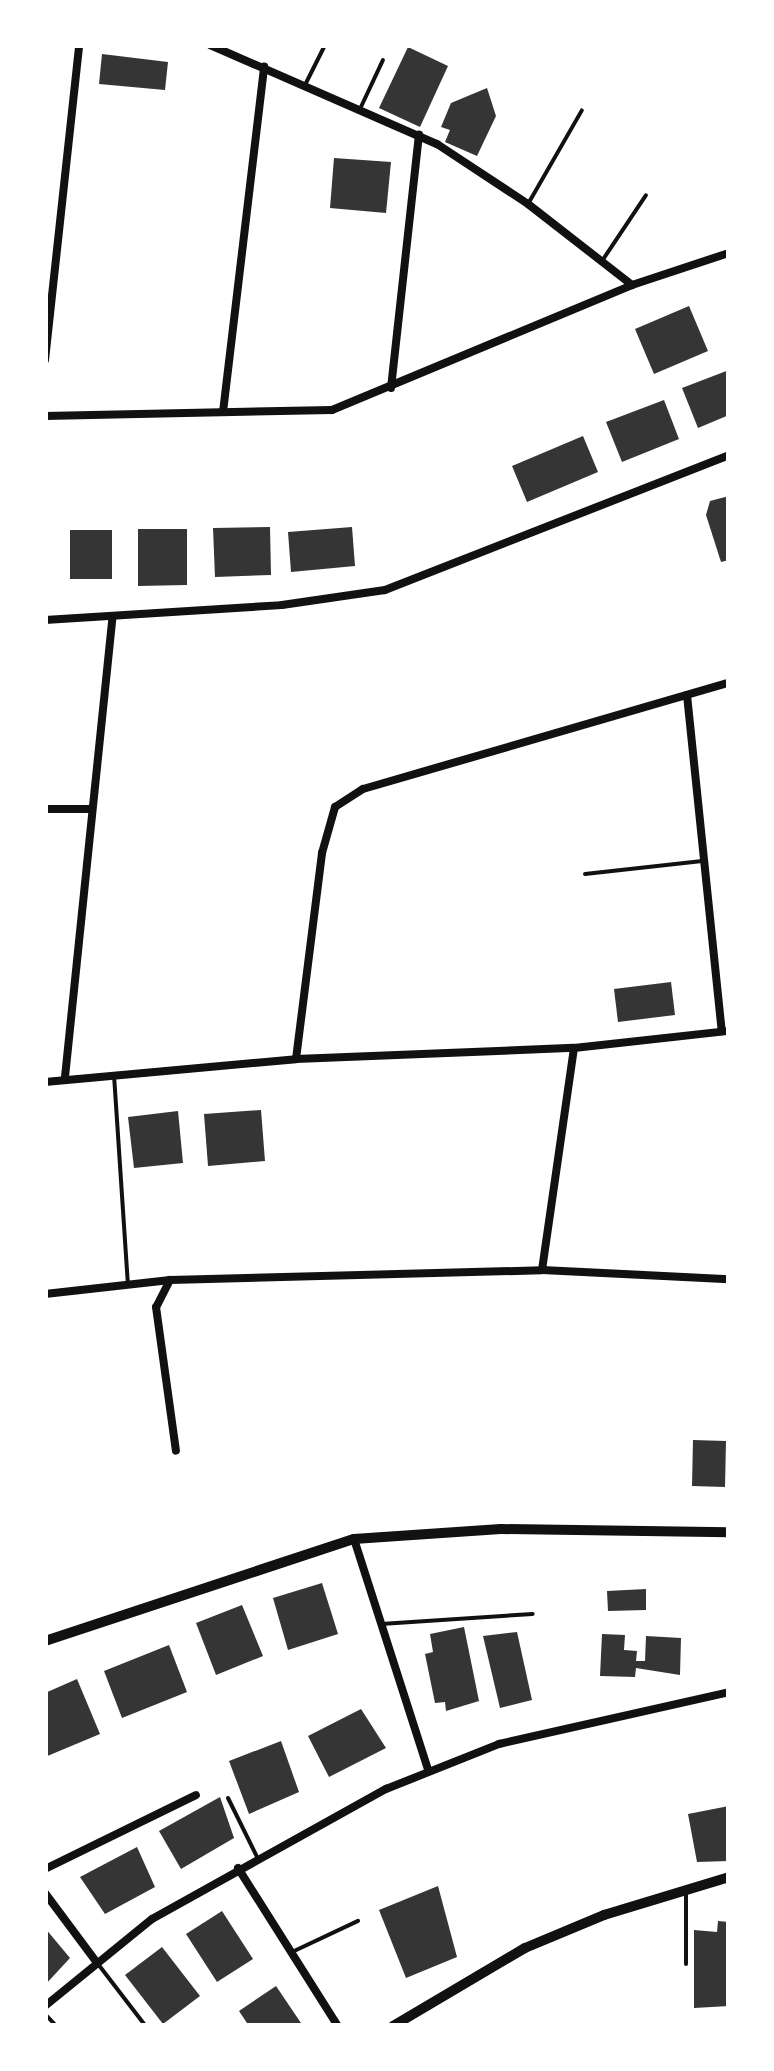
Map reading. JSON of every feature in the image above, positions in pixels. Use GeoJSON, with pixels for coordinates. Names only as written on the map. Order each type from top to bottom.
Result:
{"type":"FeatureCollection","features":[{"type":"Feature","properties":{"kind":"street"},"geometry":{"type":"LineString","coordinates":[[45,360],[50,260],[79,45]]}},
{"type":"Feature","properties":{"kind":"street"},"geometry":{"type":"LineString","coordinates":[[210,45],[419,136],[528,204],[632,286]]}},
{"type":"Feature","properties":{"kind":"street"},"geometry":{"type":"LineString","coordinates":[[223,412],[264,66]]}},
{"type":"Feature","properties":{"kind":"street"},"geometry":{"type":"LineString","coordinates":[[391,388],[419,136]]}},
{"type":"Feature","properties":{"kind":"street"},"geometry":{"type":"LineString","coordinates":[[45,416],[332,410],[632,286],[729,253]]}},
{"type":"Feature","properties":{"kind":"street"},"geometry":{"type":"LineString","coordinates":[[45,620],[112,619],[384,590],[729,455]]}},
{"type":"Feature","properties":{"kind":"street"},"geometry":{"type":"LineString","coordinates":[[65,1077],[112,619]]}},
{"type":"Feature","properties":{"kind":"street"},"geometry":{"type":"LineString","coordinates":[[296,1059],[322,853],[336,808],[363,789],[729,683]]}},
{"type":"Feature","properties":{"kind":"street"},"geometry":{"type":"LineString","coordinates":[[45,1082],[65,1077],[296,1059],[574,1048],[725,1031],[702,862],[687,695]]}},
{"type":"Feature","properties":{"kind":"street"},"geometry":{"type":"LineString","coordinates":[[45,809],[91,809]]}},
{"type":"Feature","properties":{"kind":"street"},"geometry":{"type":"LineString","coordinates":[[542,1270],[574,1048]]}},
{"type":"Feature","properties":{"kind":"street"},"geometry":{"type":"LineString","coordinates":[[45,1294],[170,1280],[542,1270],[729,1279]]}},
{"type":"Feature","properties":{"kind":"street"},"geometry":{"type":"LineString","coordinates":[[170,1280],[156,1307],[176,1452]]}},
{"type":"Feature","properties":{"kind":"street"},"geometry":{"type":"LineString","coordinates":[[45,1640],[354,1538],[501,1530],[729,1532]]}},
{"type":"Feature","properties":{"kind":"street"},"geometry":{"type":"LineString","coordinates":[[354,1538],[428,1770]]}},
{"type":"Feature","properties":{"kind":"street"},"geometry":{"type":"LineString","coordinates":[[45,2006],[95,1960],[238,1868],[428,1770],[498,1744],[729,1692]]}},
{"type":"Feature","properties":{"kind":"street"},"geometry":{"type":"LineString","coordinates":[[45,1869],[196,1795]]}},
{"type":"Feature","properties":{"kind":"street"},"geometry":{"type":"LineString","coordinates":[[238,1868],[338,2026]]}},
{"type":"Feature","properties":{"kind":"street"},"geometry":{"type":"LineString","coordinates":[[395,2025],[526,1948],[729,1877]]}},
{"type":"Feature","properties":{"kind":"street"},"geometry":{"type":"LineString","coordinates":[[45,1893],[95,1960]]}},
{"type":"Feature","properties":{"kind":"lane"},"geometry":{"type":"LineString","coordinates":[[305,85],[325,45]]}},
{"type":"Feature","properties":{"kind":"lane"},"geometry":{"type":"LineString","coordinates":[[360,110],[384,60]]}},
{"type":"Feature","properties":{"kind":"lane"},"geometry":{"type":"LineString","coordinates":[[528,204],[582,110]]}},
{"type":"Feature","properties":{"kind":"lane"},"geometry":{"type":"LineString","coordinates":[[602,261],[646,195]]}},
{"type":"Feature","properties":{"kind":"lane"},"geometry":{"type":"LineString","coordinates":[[584,874],[702,862]]}},
{"type":"Feature","properties":{"kind":"lane"},"geometry":{"type":"LineString","coordinates":[[114,1075],[128,1284]]}},
{"type":"Feature","properties":{"kind":"lane"},"geometry":{"type":"LineString","coordinates":[[381,1624],[533,1614]]}},
{"type":"Feature","properties":{"kind":"lane"},"geometry":{"type":"LineString","coordinates":[[228,1798],[257,1857]]}},
{"type":"Feature","properties":{"kind":"lane"},"geometry":{"type":"LineString","coordinates":[[686,1890],[686,1964]]}},
{"type":"Feature","properties":{"kind":"lane"},"geometry":{"type":"LineString","coordinates":[[292,1952],[358,1920]]}},
{"type":"Feature","properties":{"kind":"lane"},"geometry":{"type":"LineString","coordinates":[[95,1960],[144,2024]]}},
{"type":"Feature","properties":{"kind":"lane"},"geometry":{"type":"LineString","coordinates":[[45,2014],[56,2026]]}},
{"type":"Feature","properties":{"kind":"building"},"geometry":{"type":"Polygon","coordinates":[[[408,47],[448,66],[420,127],[379,108],[408,47]]]}},
{"type":"Feature","properties":{"kind":"building"},"geometry":{"type":"Polygon","coordinates":[[[102,54],[168,62],[165,90],[99,84],[102,54]]]}},
{"type":"Feature","properties":{"kind":"building"},"geometry":{"type":"Polygon","coordinates":[[[487,88],[496,116],[477,156],[445,142],[450,130],[441,127],[451,103],[487,88]]]}},
{"type":"Feature","properties":{"kind":"building"},"geometry":{"type":"Polygon","coordinates":[[[334,158],[391,162],[386,213],[330,208],[334,158]]]}},
{"type":"Feature","properties":{"kind":"building"},"geometry":{"type":"Polygon","coordinates":[[[689,306],[708,351],[654,374],[635,329],[689,306]]]}},
{"type":"Feature","properties":{"kind":"building"},"geometry":{"type":"Polygon","coordinates":[[[729,370],[729,415],[698,428],[682,388],[729,370]]]}},
{"type":"Feature","properties":{"kind":"building"},"geometry":{"type":"Polygon","coordinates":[[[664,400],[679,439],[622,462],[606,422],[664,400]]]}},
{"type":"Feature","properties":{"kind":"building"},"geometry":{"type":"Polygon","coordinates":[[[583,436],[598,472],[527,502],[512,466],[583,436]]]}},
{"type":"Feature","properties":{"kind":"building"},"geometry":{"type":"Polygon","coordinates":[[[729,496],[729,560],[721,562],[706,515],[710,501],[729,496]]]}},
{"type":"Feature","properties":{"kind":"building"},"geometry":{"type":"Polygon","coordinates":[[[270,527],[271,575],[215,577],[213,528],[270,527]]]}},
{"type":"Feature","properties":{"kind":"building"},"geometry":{"type":"Polygon","coordinates":[[[352,527],[355,566],[291,572],[288,532],[352,527]]]}},
{"type":"Feature","properties":{"kind":"building"},"geometry":{"type":"Polygon","coordinates":[[[138,529],[187,529],[187,585],[138,586],[138,529]]]}},
{"type":"Feature","properties":{"kind":"building"},"geometry":{"type":"Polygon","coordinates":[[[70,530],[112,530],[112,579],[70,579],[70,530]]]}},
{"type":"Feature","properties":{"kind":"building"},"geometry":{"type":"Polygon","coordinates":[[[671,982],[675,1015],[618,1022],[614,989],[671,982]]]}},
{"type":"Feature","properties":{"kind":"building"},"geometry":{"type":"Polygon","coordinates":[[[261,1110],[265,1161],[208,1166],[204,1114],[261,1110]]]}},
{"type":"Feature","properties":{"kind":"building"},"geometry":{"type":"Polygon","coordinates":[[[178,1111],[183,1163],[134,1168],[128,1117],[178,1111]]]}},
{"type":"Feature","properties":{"kind":"building"},"geometry":{"type":"Polygon","coordinates":[[[693,1440],[726,1441],[725,1487],[692,1486],[693,1440]]]}},
{"type":"Feature","properties":{"kind":"building"},"geometry":{"type":"Polygon","coordinates":[[[322,1583],[338,1634],[288,1650],[273,1598],[322,1583]]]}},
{"type":"Feature","properties":{"kind":"building"},"geometry":{"type":"Polygon","coordinates":[[[646,1589],[646,1610],[608,1611],[607,1591],[646,1589]]]}},
{"type":"Feature","properties":{"kind":"building"},"geometry":{"type":"Polygon","coordinates":[[[242,1605],[263,1656],[216,1675],[196,1623],[242,1605]]]}},
{"type":"Feature","properties":{"kind":"building"},"geometry":{"type":"Polygon","coordinates":[[[464,1627],[479,1701],[446,1711],[445,1702],[435,1703],[425,1654],[433,1652],[430,1634],[464,1627]]]}},
{"type":"Feature","properties":{"kind":"building"},"geometry":{"type":"Polygon","coordinates":[[[517,1632],[532,1700],[500,1708],[483,1636],[517,1632]]]}},
{"type":"Feature","properties":{"kind":"building"},"geometry":{"type":"Polygon","coordinates":[[[602,1634],[625,1635],[624,1650],[637,1651],[636,1661],[645,1661],[646,1636],[681,1638],[680,1675],[636,1668],[635,1677],[600,1676],[602,1634]]]}},
{"type":"Feature","properties":{"kind":"building"},"geometry":{"type":"Polygon","coordinates":[[[169,1645],[187,1692],[122,1718],[104,1671],[169,1645]]]}},
{"type":"Feature","properties":{"kind":"building"},"geometry":{"type":"Polygon","coordinates":[[[77,1679],[100,1734],[45,1757],[45,1693],[77,1679]]]}},
{"type":"Feature","properties":{"kind":"building"},"geometry":{"type":"Polygon","coordinates":[[[361,1709],[386,1748],[329,1777],[308,1736],[361,1709]]]}},
{"type":"Feature","properties":{"kind":"building"},"geometry":{"type":"Polygon","coordinates":[[[281,1741],[299,1792],[249,1814],[229,1761],[281,1741]]]}},
{"type":"Feature","properties":{"kind":"building"},"geometry":{"type":"Polygon","coordinates":[[[220,1797],[234,1838],[181,1869],[159,1831],[220,1797]]]}},
{"type":"Feature","properties":{"kind":"building"},"geometry":{"type":"Polygon","coordinates":[[[729,1806],[729,1861],[697,1862],[688,1814],[729,1806]]]}},
{"type":"Feature","properties":{"kind":"building"},"geometry":{"type":"Polygon","coordinates":[[[137,1847],[155,1887],[105,1914],[80,1877],[137,1847]]]}},
{"type":"Feature","properties":{"kind":"building"},"geometry":{"type":"Polygon","coordinates":[[[438,1886],[457,1957],[406,1978],[379,1910],[438,1886]]]}},
{"type":"Feature","properties":{"kind":"building"},"geometry":{"type":"Polygon","coordinates":[[[222,1911],[253,1959],[217,1982],[186,1934],[222,1911]]]}},
{"type":"Feature","properties":{"kind":"building"},"geometry":{"type":"Polygon","coordinates":[[[718,1921],[729,1922],[729,2006],[694,2008],[694,1930],[717,1932],[718,1921]]]}},
{"type":"Feature","properties":{"kind":"building"},"geometry":{"type":"Polygon","coordinates":[[[45,1928],[70,1958],[45,1985],[45,1928]]]}},
{"type":"Feature","properties":{"kind":"building"},"geometry":{"type":"Polygon","coordinates":[[[162,1947],[200,1996],[163,2024],[125,1975],[162,1947]]]}},
{"type":"Feature","properties":{"kind":"building"},"geometry":{"type":"Polygon","coordinates":[[[276,1986],[303,2026],[249,2026],[239,2011],[276,1986]]]}}]}
